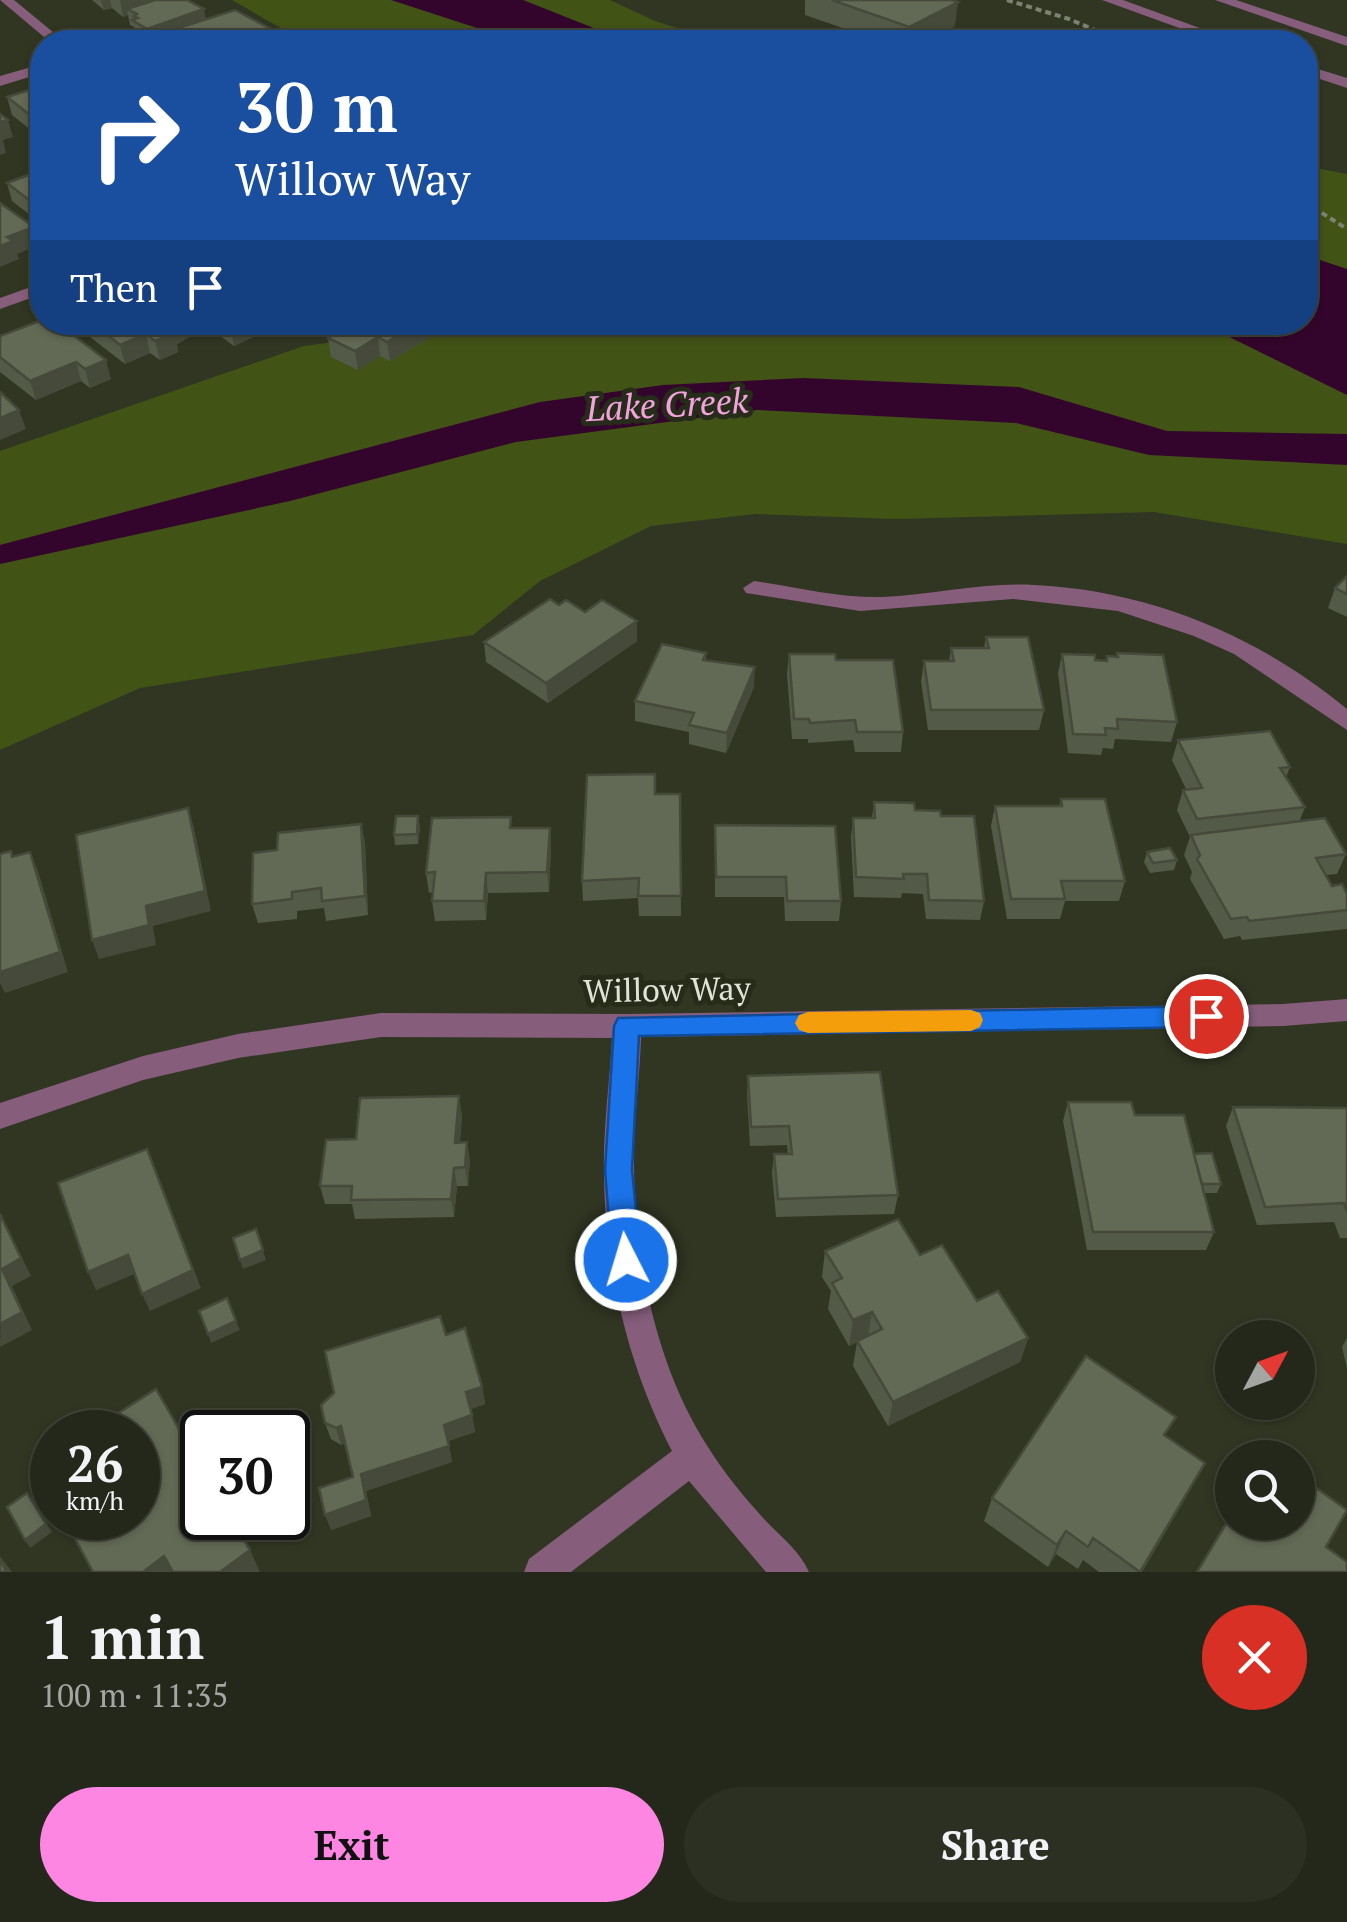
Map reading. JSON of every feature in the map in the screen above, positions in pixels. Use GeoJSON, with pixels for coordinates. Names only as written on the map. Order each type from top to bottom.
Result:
{"type":"FeatureCollection","features":[{"type":"Feature","properties":{"kind":"street"},"geometry":{"type":"LineString","coordinates":[[4,0],[43,30]]}},
{"type":"Feature","properties":{"kind":"street"},"geometry":{"type":"LineString","coordinates":[[1109,0],[1196,30]]}},
{"type":"Feature","properties":{"kind":"street"},"geometry":{"type":"LineString","coordinates":[[1222,0],[1311,30]]}},
{"type":"Feature","properties":{"kind":"street"},"geometry":{"type":"LineString","coordinates":[[1318,32],[1347,42]]}},
{"type":"Feature","properties":{"kind":"street"},"geometry":{"type":"LineString","coordinates":[[0,81],[30,72]]}},
{"type":"Feature","properties":{"kind":"street"},"geometry":{"type":"LineString","coordinates":[[1318,74],[1347,84]]}},
{"type":"Feature","properties":{"kind":"street"},"geometry":{"type":"LineString","coordinates":[[0,304],[30,293]]}},
{"type":"Feature","properties":{"kind":"street"},"geometry":{"type":"LineString","coordinates":[[754,588],[860,604],[1034,592],[1130,607],[1223,640],[1281,672],[1347,722]]}},
{"type":"Feature","properties":{"kind":"street","name":"Willow Way"},"geometry":{"type":"LineString","coordinates":[[0,1116],[143,1068],[238,1046],[382,1025],[627,1026],[1282,1015],[1347,1010]]}},
{"type":"Feature","properties":{"kind":"street"},"geometry":{"type":"LineString","coordinates":[[627,1026],[618,1170],[626,1260],[636,1308],[670,1406],[694,1456],[791,1572]]}},
{"type":"Feature","properties":{"kind":"street"},"geometry":{"type":"LineString","coordinates":[[542,1572],[694,1456]]}},
{"type":"Feature","properties":{"kind":"path"},"geometry":{"type":"LineString","coordinates":[[1007,0],[1094,30]]}},
{"type":"Feature","properties":{"kind":"path"},"geometry":{"type":"LineString","coordinates":[[1318,210],[1347,228]]}},
{"type":"Feature","properties":{"kind":"green space"},"geometry":{"type":"Polygon","coordinates":[[[232,0],[610,0],[684,30],[284,30],[232,0]]]}},
{"type":"Feature","properties":{"kind":"green space"},"geometry":{"type":"Polygon","coordinates":[[[1318,168],[1347,174],[1347,544],[1154,512],[895,519],[755,514],[651,526],[540,581],[473,635],[140,688],[0,750],[0,451],[304,346],[385,335],[1318,335],[1318,168]]]}},
{"type":"Feature","properties":{"kind":"water"},"geometry":{"type":"Polygon","coordinates":[[[391,0],[523,0],[599,30],[483,30],[391,0]]]}},
{"type":"Feature","properties":{"kind":"water"},"geometry":{"type":"Polygon","coordinates":[[[1318,259],[1347,269],[1347,395],[1225,335],[1318,335],[1318,259]]]}},
{"type":"Feature","properties":{"kind":"water","name":"Lake Creek"},"geometry":{"type":"Polygon","coordinates":[[[803,378],[1019,387],[1167,431],[1347,434],[1347,465],[1149,455],[1016,423],[758,410],[516,442],[290,501],[0,564],[0,545],[540,402],[663,385],[803,378]]]}},
{"type":"Feature","properties":{"kind":"building"},"geometry":{"type":"Polygon","coordinates":[[[155,0],[187,0],[204,9],[147,29],[132,20],[138,18],[134,16],[137,14],[127,9],[155,0]]]}},
{"type":"Feature","properties":{"kind":"building"},"geometry":{"type":"Polygon","coordinates":[[[832,0],[951,0],[958,2],[909,27],[832,0]]]}},
{"type":"Feature","properties":{"kind":"building"},"geometry":{"type":"Polygon","coordinates":[[[235,10],[269,28],[263,30],[172,30],[235,10]]]}},
{"type":"Feature","properties":{"kind":"building"},"geometry":{"type":"Polygon","coordinates":[[[30,90],[30,115],[7,97],[30,90]]]}},
{"type":"Feature","properties":{"kind":"building"},"geometry":{"type":"Polygon","coordinates":[[[30,174],[30,201],[7,183],[30,174]]]}},
{"type":"Feature","properties":{"kind":"building"},"geometry":{"type":"Polygon","coordinates":[[[0,203],[30,224],[30,228],[7,237],[13,241],[0,246],[0,203]]]}},
{"type":"Feature","properties":{"kind":"building"},"geometry":{"type":"Polygon","coordinates":[[[30,325],[30,335],[73,335],[106,360],[85,369],[76,362],[30,381],[0,357],[0,336],[30,325]]]}},
{"type":"Feature","properties":{"kind":"building"},"geometry":{"type":"Polygon","coordinates":[[[107,335],[144,335],[120,345],[107,335]]]}},
{"type":"Feature","properties":{"kind":"building"},"geometry":{"type":"Polygon","coordinates":[[[147,335],[169,335],[155,341],[147,335]]]}},
{"type":"Feature","properties":{"kind":"building"},"geometry":{"type":"Polygon","coordinates":[[[399,335],[387,342],[378,337],[355,351],[328,338],[399,335]]]}},
{"type":"Feature","properties":{"kind":"building"},"geometry":{"type":"Polygon","coordinates":[[[0,392],[19,410],[0,418],[0,392]]]}},
{"type":"Feature","properties":{"kind":"building"},"geometry":{"type":"Polygon","coordinates":[[[1347,576],[1347,594],[1335,588],[1347,576]]]}},
{"type":"Feature","properties":{"kind":"building"},"geometry":{"type":"Polygon","coordinates":[[[550,599],[559,605],[566,600],[585,612],[602,600],[637,621],[546,683],[484,642],[550,599]]]}},
{"type":"Feature","properties":{"kind":"building"},"geometry":{"type":"Polygon","coordinates":[[[986,637],[1028,637],[1044,710],[931,710],[924,661],[954,661],[951,648],[989,648],[986,637]]]}},
{"type":"Feature","properties":{"kind":"building"},"geometry":{"type":"Polygon","coordinates":[[[662,644],[706,653],[703,660],[755,667],[727,733],[689,725],[694,713],[635,701],[662,644]]]}},
{"type":"Feature","properties":{"kind":"building"},"geometry":{"type":"Polygon","coordinates":[[[1117,653],[1163,655],[1177,722],[1117,719],[1118,729],[1105,728],[1106,735],[1073,734],[1062,654],[1095,655],[1095,660],[1107,661],[1107,656],[1118,657],[1117,653]]]}},
{"type":"Feature","properties":{"kind":"building"},"geometry":{"type":"Polygon","coordinates":[[[789,654],[835,654],[836,660],[893,660],[903,732],[857,732],[855,720],[810,723],[809,719],[794,719],[789,654]]]}},
{"type":"Feature","properties":{"kind":"building"},"geometry":{"type":"Polygon","coordinates":[[[1270,731],[1290,767],[1280,768],[1305,807],[1197,819],[1183,790],[1202,788],[1178,740],[1270,731]]]}},
{"type":"Feature","properties":{"kind":"building"},"geometry":{"type":"Polygon","coordinates":[[[655,774],[655,794],[680,794],[681,896],[638,896],[639,878],[582,881],[587,775],[655,774]]]}},
{"type":"Feature","properties":{"kind":"building"},"geometry":{"type":"Polygon","coordinates":[[[1061,799],[1105,799],[1125,881],[1061,881],[1065,899],[1011,899],[995,806],[1062,806],[1061,799]]]}},
{"type":"Feature","properties":{"kind":"building"},"geometry":{"type":"Polygon","coordinates":[[[874,802],[914,803],[915,810],[940,811],[941,816],[974,816],[984,901],[929,900],[927,874],[903,874],[904,879],[856,877],[853,818],[875,818],[874,802]]]}},
{"type":"Feature","properties":{"kind":"building"},"geometry":{"type":"Polygon","coordinates":[[[188,808],[205,891],[146,906],[149,925],[92,940],[76,835],[188,808]]]}},
{"type":"Feature","properties":{"kind":"building"},"geometry":{"type":"Polygon","coordinates":[[[396,816],[418,816],[417,834],[394,835],[396,816]]]}},
{"type":"Feature","properties":{"kind":"building"},"geometry":{"type":"Polygon","coordinates":[[[511,817],[510,828],[550,828],[547,872],[486,873],[484,901],[432,901],[435,872],[426,873],[432,818],[511,817]]]}},
{"type":"Feature","properties":{"kind":"building"},"geometry":{"type":"Polygon","coordinates":[[[1325,818],[1346,854],[1316,858],[1332,886],[1342,884],[1347,894],[1347,910],[1249,921],[1247,917],[1231,919],[1197,859],[1200,855],[1191,835],[1325,818]]]}},
{"type":"Feature","properties":{"kind":"building"},"geometry":{"type":"Polygon","coordinates":[[[361,824],[365,896],[322,901],[321,888],[292,892],[292,899],[252,904],[253,853],[277,850],[278,833],[361,824]]]}},
{"type":"Feature","properties":{"kind":"building"},"geometry":{"type":"Polygon","coordinates":[[[715,825],[835,826],[841,901],[787,901],[786,877],[716,877],[715,825]]]}},
{"type":"Feature","properties":{"kind":"building"},"geometry":{"type":"Polygon","coordinates":[[[1170,848],[1177,860],[1153,863],[1147,852],[1170,848]]]}},
{"type":"Feature","properties":{"kind":"building"},"geometry":{"type":"Polygon","coordinates":[[[11,851],[12,857],[30,852],[60,952],[0,972],[0,854],[11,851]]]}},
{"type":"Feature","properties":{"kind":"building"},"geometry":{"type":"Polygon","coordinates":[[[880,1072],[898,1195],[778,1199],[774,1154],[792,1154],[789,1126],[751,1127],[748,1076],[880,1072]]]}},
{"type":"Feature","properties":{"kind":"building"},"geometry":{"type":"Polygon","coordinates":[[[459,1096],[455,1143],[467,1142],[465,1167],[454,1168],[451,1199],[351,1200],[352,1186],[320,1186],[326,1140],[356,1139],[360,1098],[459,1096]]]}},
{"type":"Feature","properties":{"kind":"building"},"geometry":{"type":"Polygon","coordinates":[[[1068,1102],[1131,1102],[1135,1115],[1184,1115],[1214,1232],[1093,1232],[1068,1102]]]}},
{"type":"Feature","properties":{"kind":"building"},"geometry":{"type":"Polygon","coordinates":[[[1233,1107],[1347,1108],[1347,1212],[1344,1203],[1265,1207],[1233,1107]]]}},
{"type":"Feature","properties":{"kind":"building"},"geometry":{"type":"Polygon","coordinates":[[[147,1149],[193,1270],[142,1294],[128,1255],[88,1272],[58,1183],[147,1149]]]}},
{"type":"Feature","properties":{"kind":"building"},"geometry":{"type":"Polygon","coordinates":[[[1212,1153],[1221,1184],[1202,1184],[1194,1154],[1212,1153]]]}},
{"type":"Feature","properties":{"kind":"building"},"geometry":{"type":"Polygon","coordinates":[[[0,1214],[21,1258],[2,1269],[22,1312],[0,1324],[0,1214]]]}},
{"type":"Feature","properties":{"kind":"building"},"geometry":{"type":"Polygon","coordinates":[[[898,1219],[920,1255],[942,1245],[977,1301],[998,1291],[1028,1338],[893,1402],[857,1341],[882,1329],[872,1312],[853,1320],[832,1283],[842,1278],[825,1251],[898,1219]]]}},
{"type":"Feature","properties":{"kind":"building"},"geometry":{"type":"Polygon","coordinates":[[[256,1229],[263,1250],[240,1260],[233,1238],[256,1229]]]}},
{"type":"Feature","properties":{"kind":"building"},"geometry":{"type":"Polygon","coordinates":[[[227,1298],[236,1321],[208,1334],[199,1311],[227,1298]]]}},
{"type":"Feature","properties":{"kind":"building"},"geometry":{"type":"Polygon","coordinates":[[[440,1316],[446,1335],[465,1328],[482,1387],[466,1392],[472,1415],[444,1425],[449,1446],[361,1474],[366,1500],[325,1515],[319,1488],[353,1477],[341,1426],[325,1423],[321,1405],[334,1393],[325,1351],[440,1316]]]}},
{"type":"Feature","properties":{"kind":"building"},"geometry":{"type":"Polygon","coordinates":[[[1086,1356],[1176,1417],[1164,1435],[1205,1463],[1140,1572],[1093,1538],[1088,1547],[1066,1531],[1057,1545],[992,1498],[1086,1356]]]}},
{"type":"Feature","properties":{"kind":"building"},"geometry":{"type":"Polygon","coordinates":[[[156,1389],[180,1431],[180,1540],[244,1540],[250,1550],[220,1572],[173,1572],[164,1556],[143,1572],[93,1572],[76,1540],[160,1540],[160,1410],[123,1410],[156,1389]]]}},
{"type":"Feature","properties":{"kind":"building"},"geometry":{"type":"Polygon","coordinates":[[[1315,1487],[1347,1510],[1326,1547],[1347,1562],[1347,1572],[1197,1572],[1216,1540],[1315,1540],[1315,1487]]]}},
{"type":"Feature","properties":{"kind":"building"},"geometry":{"type":"Polygon","coordinates":[[[27,1493],[30,1498],[30,1536],[25,1540],[7,1507],[27,1493]]]}},
{"type":"Feature","properties":{"kind":"slow traffic"},"geometry":{"type":"LineString","coordinates":[[808,1023],[971,1020]]}},
{"type":"Feature","properties":{"kind":"route"},"geometry":{"type":"LineString","coordinates":[[626,1260],[618,1170],[627,1026],[1206,1016]]}}]}
